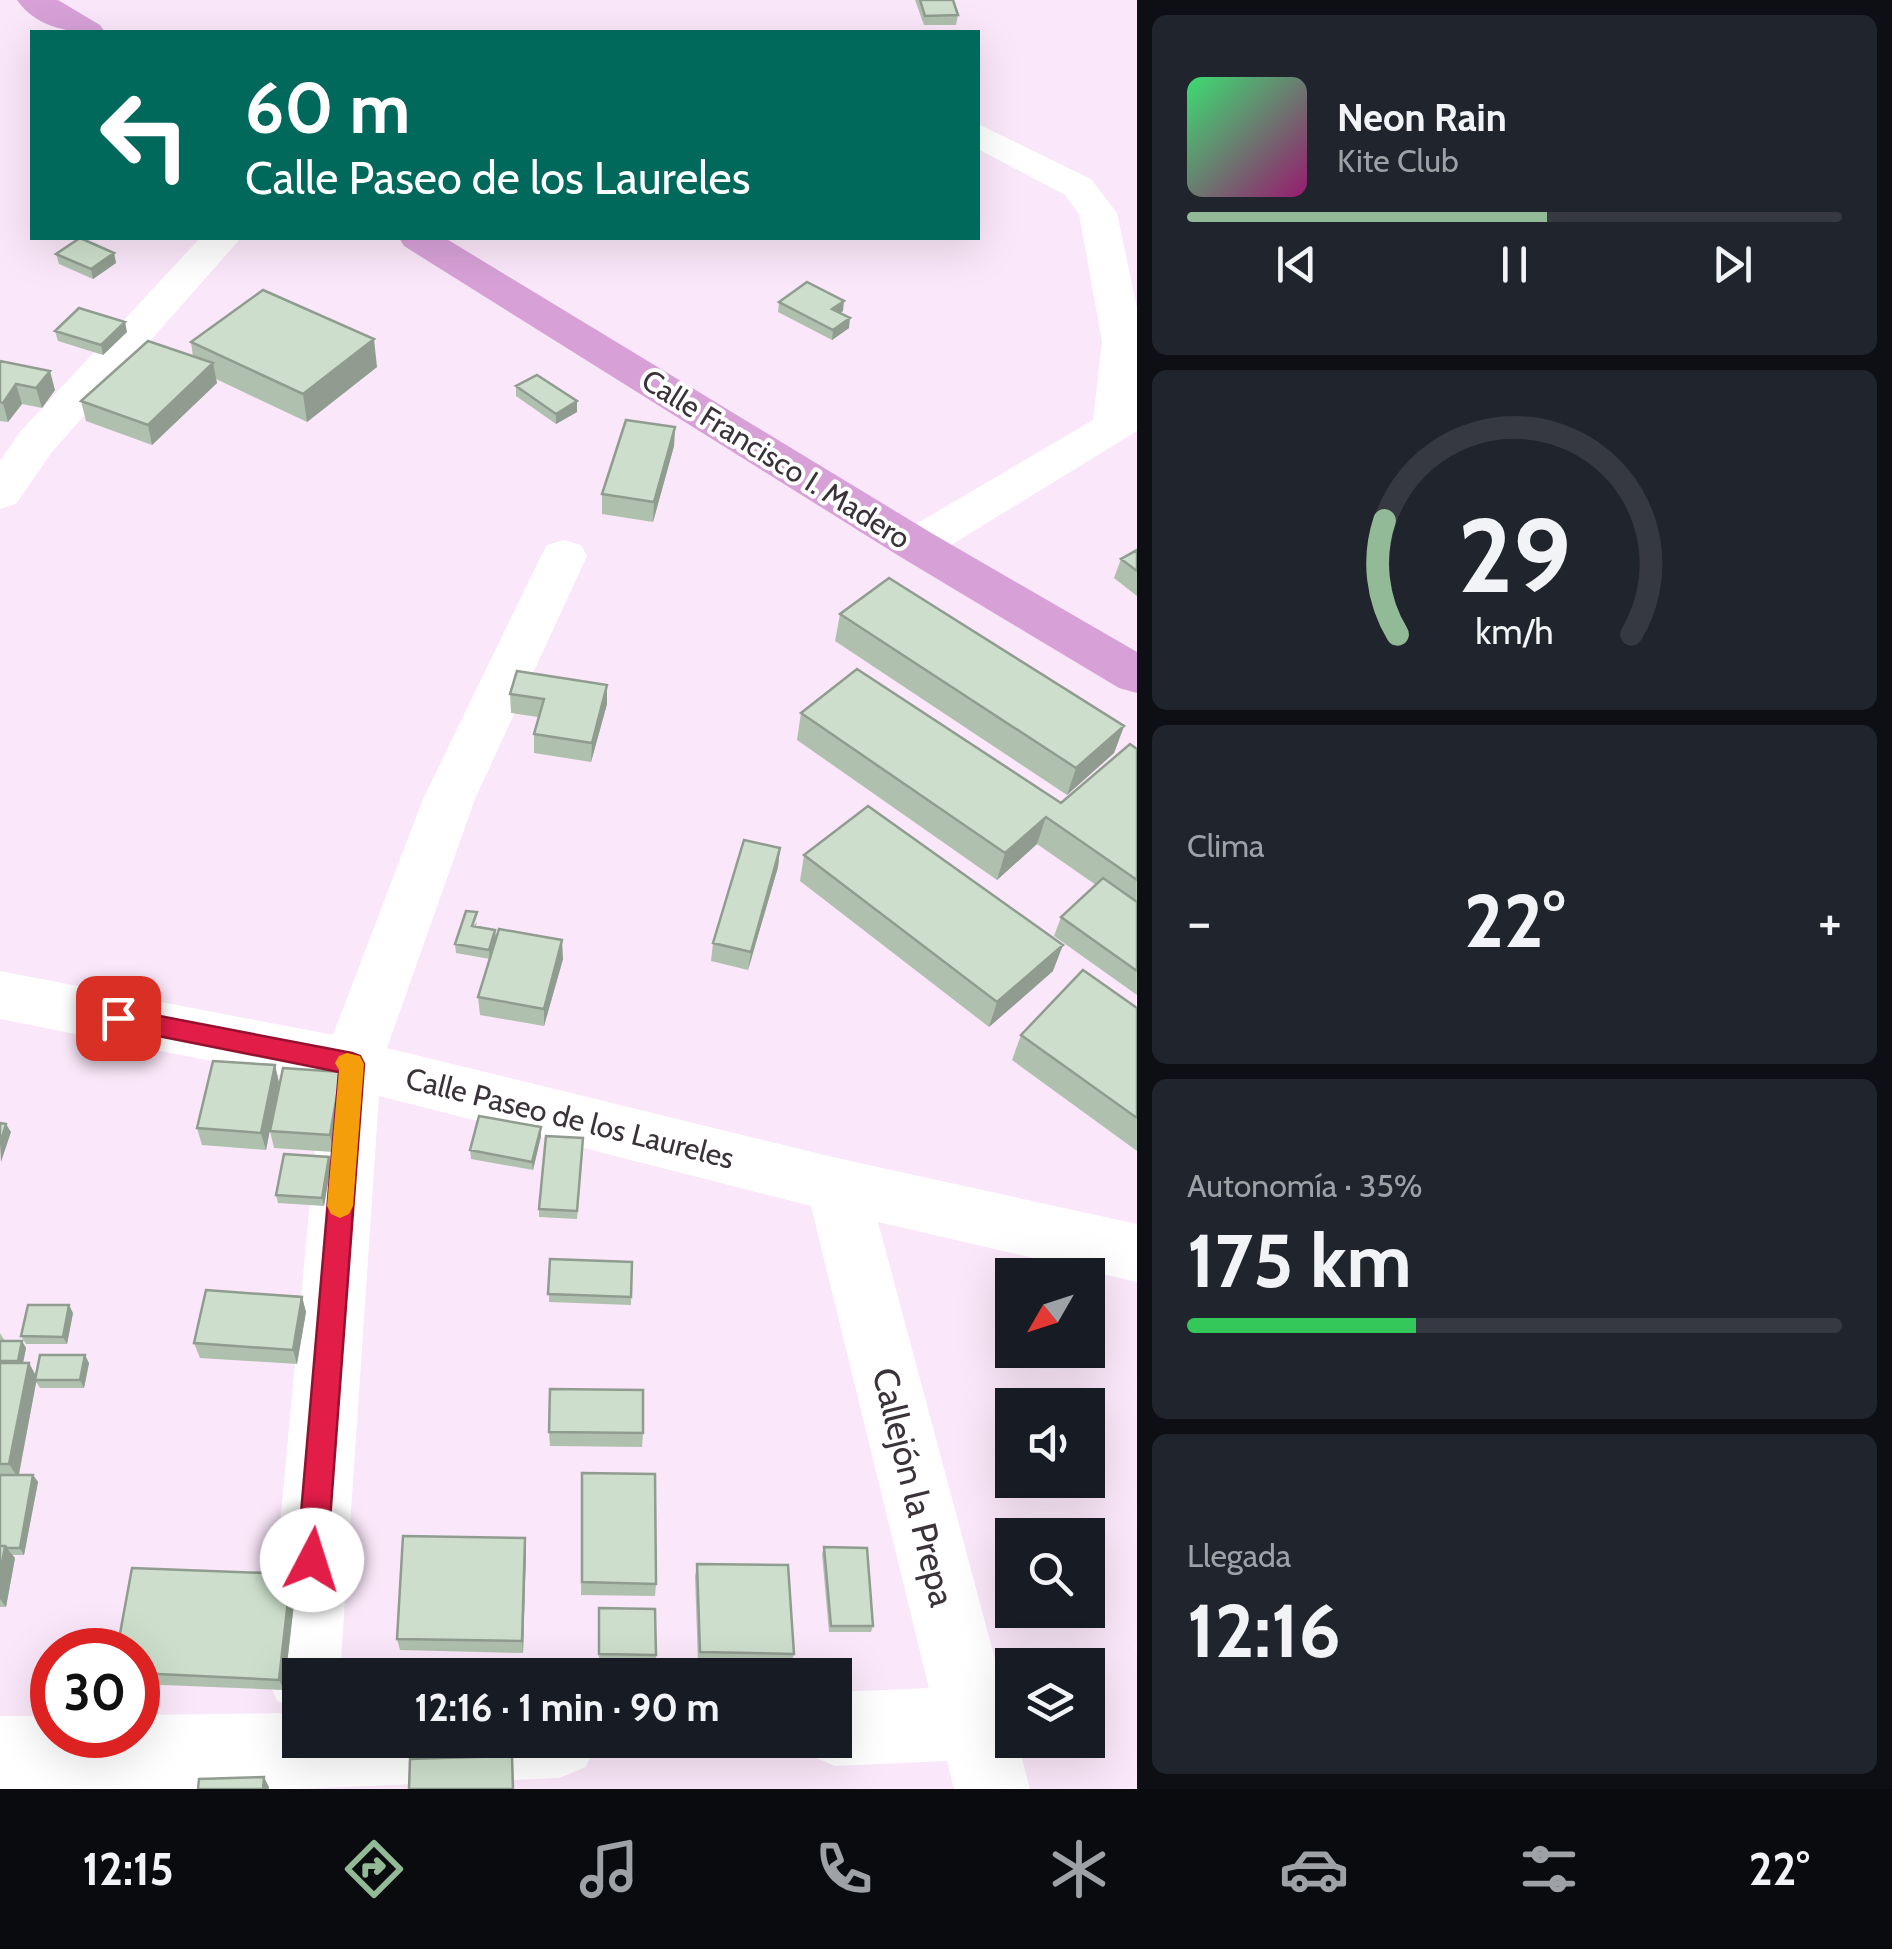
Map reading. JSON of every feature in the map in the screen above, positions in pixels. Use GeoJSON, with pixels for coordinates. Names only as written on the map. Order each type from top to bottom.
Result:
{"type":"FeatureCollection","features":[{"type":"Feature","properties":{"kind":"main road"},"geometry":{"type":"LineString","coordinates":[[34,0],[85,30]]}},
{"type":"Feature","properties":{"kind":"main road","name":"Calle Francisco I. Madero"},"geometry":{"type":"LineString","coordinates":[[421,240],[916,546],[1137,675]]}},
{"type":"Feature","properties":{"kind":"street"},"geometry":{"type":"LineString","coordinates":[[916,546],[1125,418],[1123,341],[1098,213],[1078,186],[980,135]]}},
{"type":"Feature","properties":{"kind":"street"},"geometry":{"type":"LineString","coordinates":[[0,494],[36,442],[219,240]]}},
{"type":"Feature","properties":{"kind":"street"},"geometry":{"type":"LineString","coordinates":[[304,1658],[352,1064],[449,799],[564,556]]}},
{"type":"Feature","properties":{"kind":"street","name":"Calle Paseo de los Laureles"},"geometry":{"type":"LineString","coordinates":[[0,996],[352,1064],[837,1185],[1137,1253]]}},
{"type":"Feature","properties":{"kind":"street","name":"Callejón la Prepa"},"geometry":{"type":"LineString","coordinates":[[837,1185],[983,1756]]}},
{"type":"Feature","properties":{"kind":"street"},"geometry":{"type":"LineString","coordinates":[[852,1731],[983,1756]]}},
{"type":"Feature","properties":{"kind":"street"},"geometry":{"type":"LineString","coordinates":[[0,1754],[282,1750]]}},
{"type":"Feature","properties":{"kind":"building"},"geometry":{"type":"Polygon","coordinates":[[[920,0],[953,0],[958,15],[925,16],[920,0]]]}},
{"type":"Feature","properties":{"kind":"building"},"geometry":{"type":"Polygon","coordinates":[[[77,240],[114,253],[91,269],[56,254],[77,240]]]}},
{"type":"Feature","properties":{"kind":"building"},"geometry":{"type":"Polygon","coordinates":[[[807,282],[844,301],[832,309],[850,318],[833,330],[779,302],[807,282]]]}},
{"type":"Feature","properties":{"kind":"building"},"geometry":{"type":"Polygon","coordinates":[[[263,290],[374,339],[303,394],[191,342],[263,290]]]}},
{"type":"Feature","properties":{"kind":"building"},"geometry":{"type":"Polygon","coordinates":[[[79,308],[125,322],[101,345],[55,331],[79,308]]]}},
{"type":"Feature","properties":{"kind":"building"},"geometry":{"type":"Polygon","coordinates":[[[148,341],[213,363],[148,425],[81,401],[148,341]]]}},
{"type":"Feature","properties":{"kind":"building"},"geometry":{"type":"Polygon","coordinates":[[[0,361],[50,371],[36,388],[16,384],[3,403],[0,361]]]}},
{"type":"Feature","properties":{"kind":"building"},"geometry":{"type":"Polygon","coordinates":[[[537,375],[577,401],[556,414],[516,386],[537,375]]]}},
{"type":"Feature","properties":{"kind":"building"},"geometry":{"type":"Polygon","coordinates":[[[626,420],[675,427],[654,502],[602,494],[626,420]]]}},
{"type":"Feature","properties":{"kind":"building"},"geometry":{"type":"Polygon","coordinates":[[[1137,550],[1137,571],[1121,559],[1137,550]]]}},
{"type":"Feature","properties":{"kind":"building"},"geometry":{"type":"Polygon","coordinates":[[[889,578],[1124,726],[1076,768],[840,614],[889,578]]]}},
{"type":"Feature","properties":{"kind":"building"},"geometry":{"type":"Polygon","coordinates":[[[857,669],[1061,803],[1130,744],[1137,749],[1137,880],[1046,817],[1005,853],[801,713],[857,669]]]}},
{"type":"Feature","properties":{"kind":"building"},"geometry":{"type":"Polygon","coordinates":[[[517,671],[607,685],[592,743],[534,734],[544,699],[510,694],[517,671]]]}},
{"type":"Feature","properties":{"kind":"building"},"geometry":{"type":"Polygon","coordinates":[[[868,806],[1063,945],[997,1002],[804,855],[868,806]]]}},
{"type":"Feature","properties":{"kind":"building"},"geometry":{"type":"Polygon","coordinates":[[[744,840],[780,848],[751,952],[713,943],[744,840]]]}},
{"type":"Feature","properties":{"kind":"building"},"geometry":{"type":"Polygon","coordinates":[[[1103,878],[1137,902],[1137,971],[1061,917],[1103,878]]]}},
{"type":"Feature","properties":{"kind":"building"},"geometry":{"type":"Polygon","coordinates":[[[466,911],[477,912],[472,926],[495,930],[489,950],[455,944],[466,911]]]}},
{"type":"Feature","properties":{"kind":"building"},"geometry":{"type":"Polygon","coordinates":[[[499,929],[562,940],[544,1009],[478,997],[499,929]]]}},
{"type":"Feature","properties":{"kind":"building"},"geometry":{"type":"Polygon","coordinates":[[[1083,970],[1137,1008],[1137,1118],[1021,1035],[1083,970]]]}},
{"type":"Feature","properties":{"kind":"building"},"geometry":{"type":"Polygon","coordinates":[[[213,1061],[275,1065],[261,1133],[197,1128],[213,1061]]]}},
{"type":"Feature","properties":{"kind":"building"},"geometry":{"type":"Polygon","coordinates":[[[283,1068],[341,1072],[330,1135],[270,1131],[283,1068]]]}},
{"type":"Feature","properties":{"kind":"building"},"geometry":{"type":"Polygon","coordinates":[[[479,1116],[541,1127],[532,1162],[470,1150],[479,1116]]]}},
{"type":"Feature","properties":{"kind":"building"},"geometry":{"type":"Polygon","coordinates":[[[0,1123],[6,1124],[0,1144],[0,1123]]]}},
{"type":"Feature","properties":{"kind":"building"},"geometry":{"type":"Polygon","coordinates":[[[546,1136],[583,1138],[577,1211],[539,1209],[546,1136]]]}},
{"type":"Feature","properties":{"kind":"building"},"geometry":{"type":"Polygon","coordinates":[[[284,1154],[329,1157],[322,1198],[276,1195],[284,1154]]]}},
{"type":"Feature","properties":{"kind":"building"},"geometry":{"type":"Polygon","coordinates":[[[550,1259],[632,1262],[631,1297],[548,1294],[550,1259]]]}},
{"type":"Feature","properties":{"kind":"building"},"geometry":{"type":"Polygon","coordinates":[[[206,1290],[302,1297],[293,1350],[194,1343],[206,1290]]]}},
{"type":"Feature","properties":{"kind":"building"},"geometry":{"type":"Polygon","coordinates":[[[28,1305],[69,1305],[63,1337],[21,1336],[28,1305]]]}},
{"type":"Feature","properties":{"kind":"building"},"geometry":{"type":"Polygon","coordinates":[[[0,1341],[22,1341],[18,1361],[0,1361],[0,1341]]]}},
{"type":"Feature","properties":{"kind":"building"},"geometry":{"type":"Polygon","coordinates":[[[40,1355],[85,1355],[80,1380],[35,1380],[40,1355]]]}},
{"type":"Feature","properties":{"kind":"building"},"geometry":{"type":"Polygon","coordinates":[[[0,1363],[29,1363],[9,1464],[0,1464],[0,1363]]]}},
{"type":"Feature","properties":{"kind":"building"},"geometry":{"type":"Polygon","coordinates":[[[550,1389],[643,1390],[643,1433],[549,1432],[550,1389]]]}},
{"type":"Feature","properties":{"kind":"building"},"geometry":{"type":"Polygon","coordinates":[[[582,1473],[655,1474],[656,1584],[582,1582],[582,1473]]]}},
{"type":"Feature","properties":{"kind":"building"},"geometry":{"type":"Polygon","coordinates":[[[0,1475],[33,1475],[20,1548],[0,1546],[0,1475]]]}},
{"type":"Feature","properties":{"kind":"building"},"geometry":{"type":"Polygon","coordinates":[[[403,1536],[525,1538],[522,1641],[397,1639],[403,1536]]]}},
{"type":"Feature","properties":{"kind":"building"},"geometry":{"type":"Polygon","coordinates":[[[0,1546],[5,1546],[0,1576],[0,1546]]]}},
{"type":"Feature","properties":{"kind":"building"},"geometry":{"type":"Polygon","coordinates":[[[824,1547],[867,1548],[873,1626],[831,1626],[824,1547]]]}},
{"type":"Feature","properties":{"kind":"building"},"geometry":{"type":"Polygon","coordinates":[[[697,1564],[788,1565],[794,1654],[700,1652],[697,1564]]]}},
{"type":"Feature","properties":{"kind":"building"},"geometry":{"type":"Polygon","coordinates":[[[132,1568],[291,1574],[279,1680],[160,1674],[160,1628],[121,1628],[132,1568]]]}},
{"type":"Feature","properties":{"kind":"building"},"geometry":{"type":"Polygon","coordinates":[[[599,1608],[655,1609],[656,1655],[599,1654],[599,1608]]]}},
{"type":"Feature","properties":{"kind":"building"},"geometry":{"type":"Polygon","coordinates":[[[512,1758],[513,1789],[409,1789],[410,1759],[512,1758]]]}},
{"type":"Feature","properties":{"kind":"building"},"geometry":{"type":"Polygon","coordinates":[[[264,1777],[263,1789],[198,1789],[199,1779],[264,1777]]]}},
{"type":"Feature","properties":{"kind":"slow traffic"},"geometry":{"type":"LineString","coordinates":[[340,1206],[352,1064],[347,1063]]}},
{"type":"Feature","properties":{"kind":"route"},"geometry":{"type":"LineString","coordinates":[[118,1018],[352,1064],[312,1560]]}}]}
